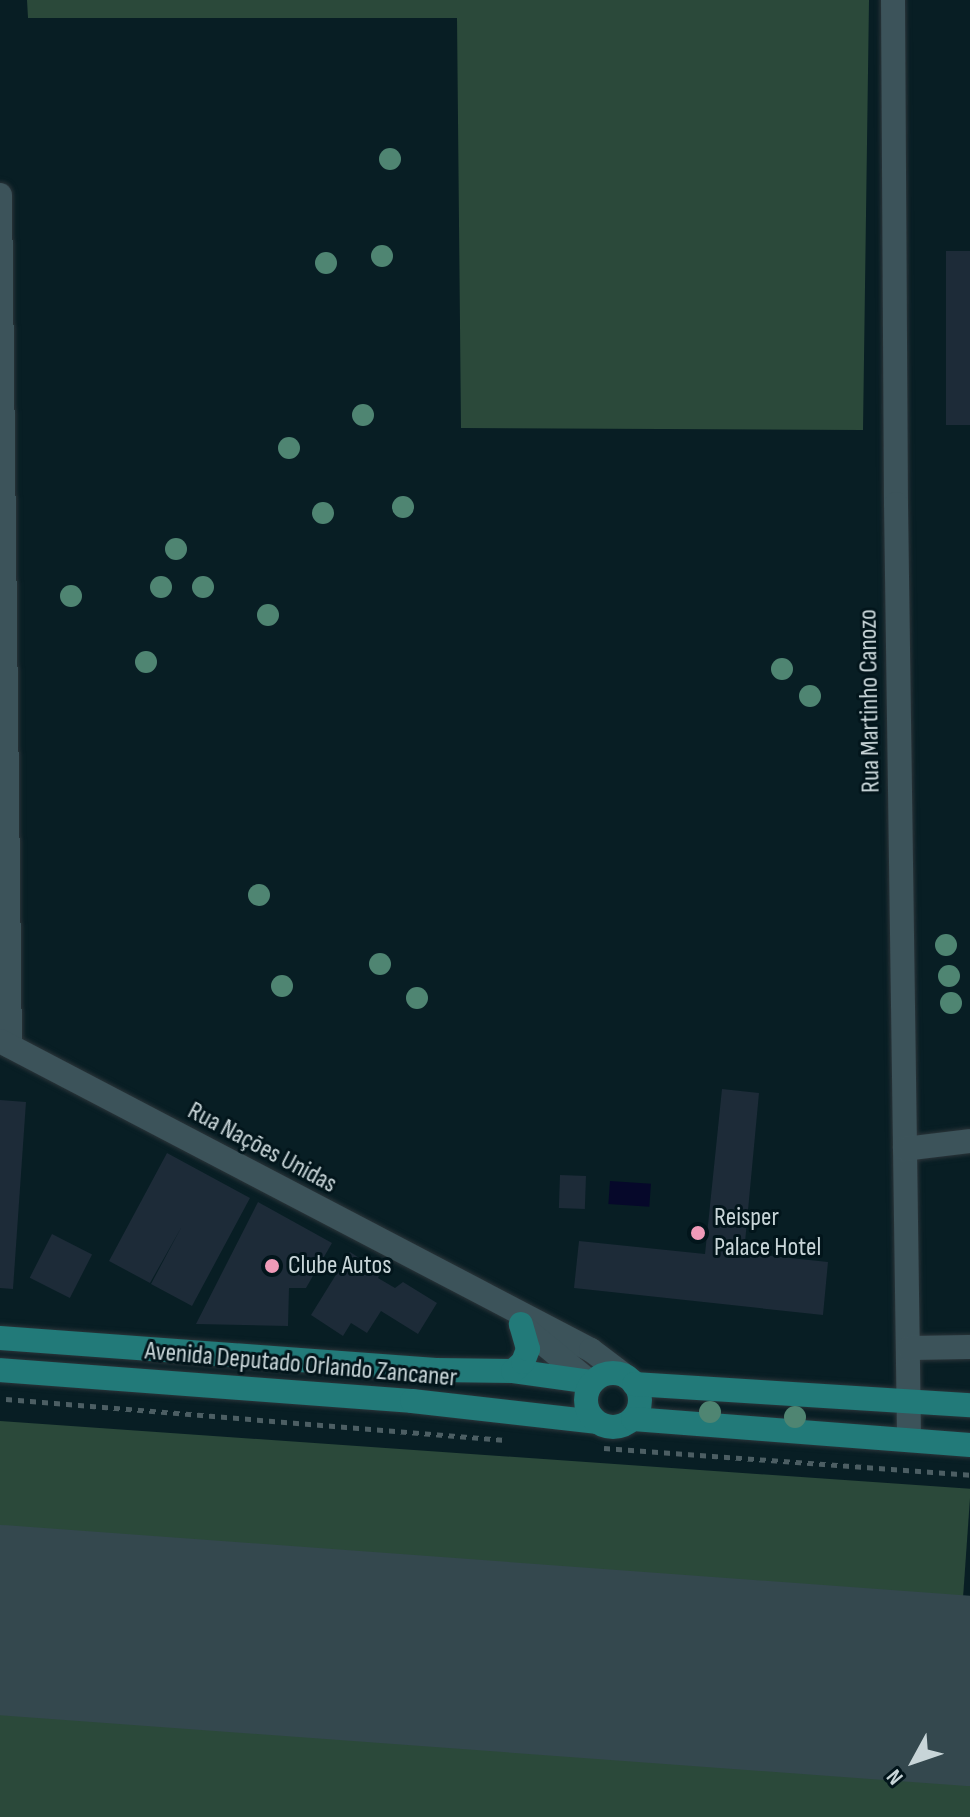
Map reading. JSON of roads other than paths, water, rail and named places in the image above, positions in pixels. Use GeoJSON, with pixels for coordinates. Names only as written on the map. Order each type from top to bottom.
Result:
{"type":"FeatureCollection","features":[{"type":"Feature","properties":{"kind":"main road"},"geometry":{"type":"LineString","coordinates":[[513,1371],[523,1362],[528,1349],[521,1324]]}},
{"type":"Feature","properties":{"kind":"main road","name":"Avenida Deputado Orlando Zancaner"},"geometry":{"type":"LineString","coordinates":[[0,1338],[436,1370],[513,1371],[590,1382],[606,1374],[631,1381],[970,1405]]}},
{"type":"Feature","properties":{"kind":"main road","name":"Avenida Deputado Orlando Zancaner"},"geometry":{"type":"LineString","coordinates":[[0,1370],[412,1401],[596,1422],[615,1428],[633,1419],[970,1445]]}},
{"type":"Feature","properties":{"kind":"main road"},"geometry":{"type":"LineString","coordinates":[[631,1381],[639,1408],[633,1419]]}},
{"type":"Feature","properties":{"kind":"main road"},"geometry":{"type":"LineString","coordinates":[[590,1382],[585,1399],[588,1412],[596,1422]]}},
{"type":"Feature","properties":{"kind":"main road"},"geometry":{"type":"LineString","coordinates":[[831,1434],[851,1428],[858,1419],[854,1406],[836,1397]]}},
{"type":"Feature","properties":{"kind":"street","name":"Rua Martinho Canozo"},"geometry":{"type":"LineString","coordinates":[[893,0],[908,1401]]}},
{"type":"Feature","properties":{"kind":"street"},"geometry":{"type":"LineString","coordinates":[[0,195],[5,1043]]}},
{"type":"Feature","properties":{"kind":"street","name":"Rua Nações Unidas"},"geometry":{"type":"LineString","coordinates":[[5,1043],[591,1350],[631,1381]]}},
{"type":"Feature","properties":{"kind":"street"},"geometry":{"type":"LineString","coordinates":[[905,1149],[970,1141]]}},
{"type":"Feature","properties":{"kind":"street","name":"Rua Nações Unidas"},"geometry":{"type":"LineString","coordinates":[[499,1304],[590,1382]]}},
{"type":"Feature","properties":{"kind":"street"},"geometry":{"type":"LineString","coordinates":[[909,1348],[970,1347]]}},
{"type":"Feature","properties":{"kind":"street"},"geometry":{"type":"LineString","coordinates":[[908,1401],[909,1439]]}},
{"type":"Feature","properties":{"kind":"water"},"geometry":{"type":"Polygon","coordinates":[[[610,1181],[651,1184],[649,1207],[608,1204],[610,1181]]]}},
{"type":"Feature","properties":{"kind":"place","name":"Reisper Palace Hotel"},"geometry":{"type":"Point","coordinates":[698,1233]}},
{"type":"Feature","properties":{"kind":"place","name":"Clube Autos"},"geometry":{"type":"Point","coordinates":[272,1266]}}]}
